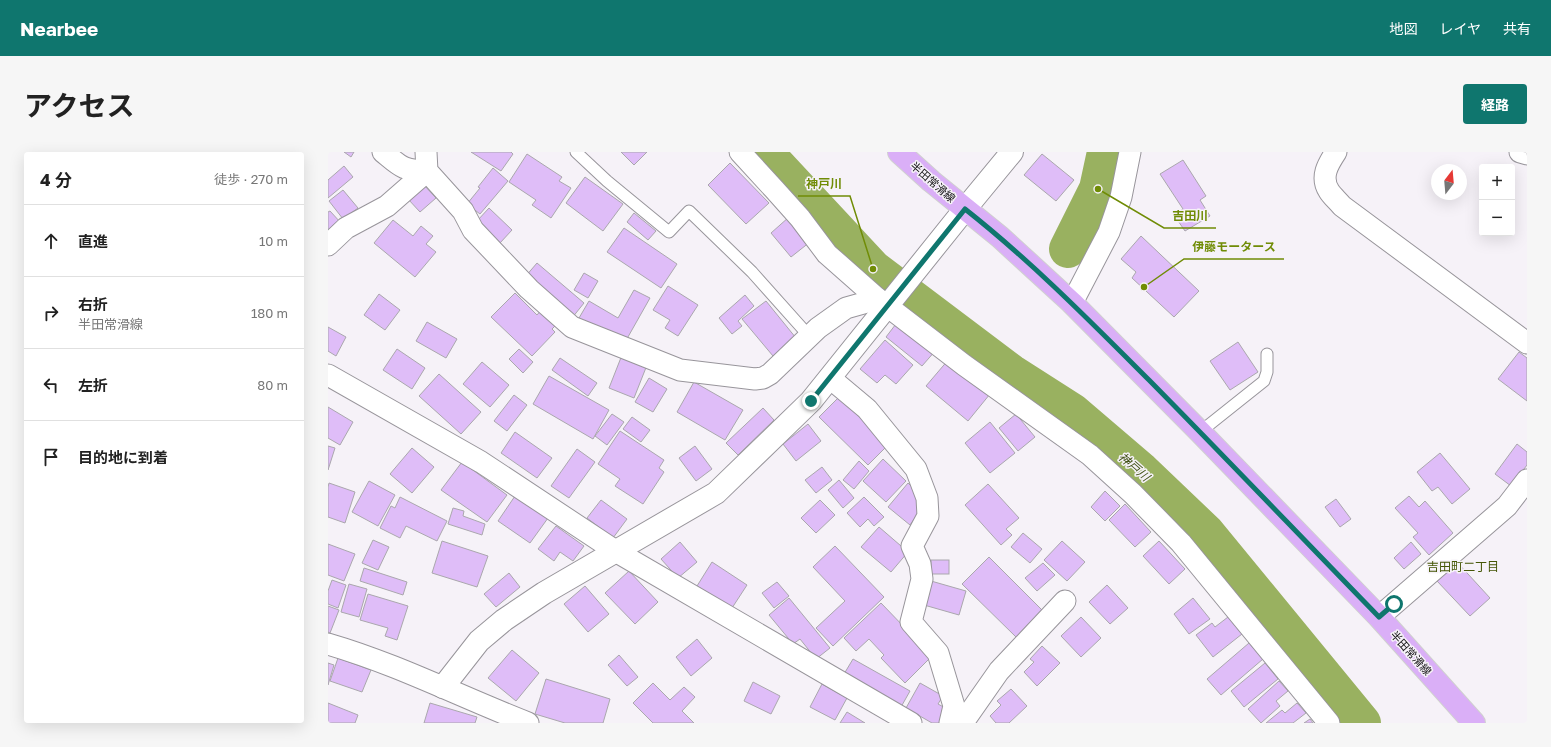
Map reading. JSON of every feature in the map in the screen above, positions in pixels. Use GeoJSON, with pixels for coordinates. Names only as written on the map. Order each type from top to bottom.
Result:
{"type":"FeatureCollection","features":[{"type":"Feature","properties":{"kind":"main road","name":"半田常滑線"},"geometry":{"type":"LineString","coordinates":[[899,152],[931,181],[1000,237],[1072,303],[1200,432],[1379,617],[1474,723]]}},
{"type":"Feature","properties":{"kind":"street"},"geometry":{"type":"LineString","coordinates":[[384,152],[401,167],[412,171],[426,161]]}},
{"type":"Feature","properties":{"kind":"street"},"geometry":{"type":"LineString","coordinates":[[740,152],[795,212],[827,254],[964,365],[1090,455],[1133,494],[1180,543],[1329,723]]}},
{"type":"Feature","properties":{"kind":"street"},"geometry":{"type":"LineString","coordinates":[[443,687],[479,641],[504,620],[544,593],[617,552],[716,493],[811,401],[830,378],[886,302],[915,272],[1012,152]]}},
{"type":"Feature","properties":{"kind":"street"},"geometry":{"type":"LineString","coordinates":[[1072,303],[1109,232],[1121,197],[1130,152]]}},
{"type":"Feature","properties":{"kind":"street"},"geometry":{"type":"LineString","coordinates":[[1336,152],[1328,164],[1325,175],[1328,191],[1342,206],[1527,343]]}},
{"type":"Feature","properties":{"kind":"street"},"geometry":{"type":"LineString","coordinates":[[1520,152],[1527,154]]}},
{"type":"Feature","properties":{"kind":"street"},"geometry":{"type":"LineString","coordinates":[[328,245],[346,228],[387,206],[426,161]]}},
{"type":"Feature","properties":{"kind":"street"},"geometry":{"type":"LineString","coordinates":[[426,161],[463,211],[473,230],[529,289],[572,327],[680,370],[755,379],[763,378],[770,374],[818,328],[846,308],[886,302]]}},
{"type":"Feature","properties":{"kind":"street"},"geometry":{"type":"LineString","coordinates":[[328,375],[482,462],[617,552],[911,723]]}},
{"type":"Feature","properties":{"kind":"street"},"geometry":{"type":"LineString","coordinates":[[830,378],[866,409],[916,469],[927,498],[928,516],[912,546],[920,564],[922,579],[911,622],[938,653],[954,706],[950,723]]}},
{"type":"Feature","properties":{"kind":"street"},"geometry":{"type":"LineString","coordinates":[[1379,617],[1506,506],[1527,480]]}},
{"type":"Feature","properties":{"kind":"street"},"geometry":{"type":"LineString","coordinates":[[964,723],[999,671],[1065,601]]}},
{"type":"Feature","properties":{"kind":"street"},"geometry":{"type":"LineString","coordinates":[[328,644],[352,651],[443,687],[492,716],[528,723]]}},
{"type":"Feature","properties":{"kind":"lane"},"geometry":{"type":"LineString","coordinates":[[576,152],[607,181],[669,232],[689,211],[752,272],[810,337]]}},
{"type":"Feature","properties":{"kind":"lane"},"geometry":{"type":"LineString","coordinates":[[1200,432],[1264,381],[1267,372],[1267,354]]}},
{"type":"Feature","properties":{"kind":"building"},"geometry":{"type":"Polygon","coordinates":[[[344,152],[354,152],[351,157],[344,152]]]}},
{"type":"Feature","properties":{"kind":"building"},"geometry":{"type":"Polygon","coordinates":[[[471,152],[511,152],[513,154],[501,171],[471,152]]]}},
{"type":"Feature","properties":{"kind":"building"},"geometry":{"type":"Polygon","coordinates":[[[621,152],[647,152],[634,165],[621,152]]]}},
{"type":"Feature","properties":{"kind":"building"},"geometry":{"type":"Polygon","coordinates":[[[527,154],[562,177],[559,181],[571,188],[551,218],[532,205],[536,200],[509,182],[527,154]]]}},
{"type":"Feature","properties":{"kind":"building"},"geometry":{"type":"Polygon","coordinates":[[[1042,154],[1074,180],[1056,201],[1024,175],[1042,154]]]}},
{"type":"Feature","properties":{"kind":"building"},"geometry":{"type":"Polygon","coordinates":[[[1183,160],[1206,196],[1200,200],[1210,216],[1185,231],[1174,215],[1183,209],[1160,174],[1183,160]]]}},
{"type":"Feature","properties":{"kind":"building"},"geometry":{"type":"Polygon","coordinates":[[[730,163],[769,203],[746,224],[708,185],[730,163]]]}},
{"type":"Feature","properties":{"kind":"building"},"geometry":{"type":"Polygon","coordinates":[[[344,166],[353,177],[328,198],[328,180],[344,166]]]}},
{"type":"Feature","properties":{"kind":"building"},"geometry":{"type":"Polygon","coordinates":[[[493,168],[508,181],[480,214],[467,204],[493,168]]]}},
{"type":"Feature","properties":{"kind":"building"},"geometry":{"type":"Polygon","coordinates":[[[585,177],[623,204],[603,231],[566,203],[585,177]]]}},
{"type":"Feature","properties":{"kind":"building"},"geometry":{"type":"Polygon","coordinates":[[[423,184],[436,198],[420,212],[408,199],[423,184]]]}},
{"type":"Feature","properties":{"kind":"building"},"geometry":{"type":"Polygon","coordinates":[[[343,190],[358,208],[343,219],[329,201],[343,190]]]}},
{"type":"Feature","properties":{"kind":"building"},"geometry":{"type":"Polygon","coordinates":[[[489,208],[512,230],[500,243],[477,221],[489,208]]]}},
{"type":"Feature","properties":{"kind":"building"},"geometry":{"type":"Polygon","coordinates":[[[330,211],[341,223],[328,235],[328,212],[330,211]]]}},
{"type":"Feature","properties":{"kind":"building"},"geometry":{"type":"Polygon","coordinates":[[[634,213],[656,231],[648,240],[627,222],[634,213]]]}},
{"type":"Feature","properties":{"kind":"building"},"geometry":{"type":"Polygon","coordinates":[[[789,217],[810,242],[791,257],[771,233],[789,217]]]}},
{"type":"Feature","properties":{"kind":"building"},"geometry":{"type":"Polygon","coordinates":[[[393,220],[413,236],[421,226],[433,236],[426,244],[436,252],[415,277],[374,243],[393,220]]]}},
{"type":"Feature","properties":{"kind":"building"},"geometry":{"type":"Polygon","coordinates":[[[624,228],[677,264],[661,288],[607,252],[624,228]]]}},
{"type":"Feature","properties":{"kind":"building"},"geometry":{"type":"Polygon","coordinates":[[[1141,236],[1199,291],[1174,317],[1132,278],[1136,272],[1121,259],[1141,236]]]}},
{"type":"Feature","properties":{"kind":"building"},"geometry":{"type":"Polygon","coordinates":[[[537,263],[584,303],[572,318],[525,277],[537,263]]]}},
{"type":"Feature","properties":{"kind":"building"},"geometry":{"type":"Polygon","coordinates":[[[584,273],[598,281],[588,298],[574,290],[584,273]]]}},
{"type":"Feature","properties":{"kind":"building"},"geometry":{"type":"Polygon","coordinates":[[[668,286],[698,305],[678,336],[665,328],[670,320],[653,310],[668,286]]]}},
{"type":"Feature","properties":{"kind":"building"},"geometry":{"type":"Polygon","coordinates":[[[634,290],[650,298],[624,344],[579,318],[589,301],[618,318],[634,290]]]}},
{"type":"Feature","properties":{"kind":"building"},"geometry":{"type":"Polygon","coordinates":[[[515,293],[537,315],[542,309],[557,324],[552,329],[555,332],[532,356],[491,317],[515,293]]]}},
{"type":"Feature","properties":{"kind":"building"},"geometry":{"type":"Polygon","coordinates":[[[379,294],[400,310],[385,330],[364,315],[379,294]]]}},
{"type":"Feature","properties":{"kind":"building"},"geometry":{"type":"Polygon","coordinates":[[[745,295],[754,306],[738,321],[742,326],[732,334],[719,318],[745,295]]]}},
{"type":"Feature","properties":{"kind":"building"},"geometry":{"type":"Polygon","coordinates":[[[766,301],[796,338],[773,356],[742,319],[766,301]]]}},
{"type":"Feature","properties":{"kind":"building"},"geometry":{"type":"Polygon","coordinates":[[[899,320],[936,350],[922,366],[886,337],[899,320]]]}},
{"type":"Feature","properties":{"kind":"building"},"geometry":{"type":"Polygon","coordinates":[[[427,322],[457,339],[446,358],[416,341],[427,322]]]}},
{"type":"Feature","properties":{"kind":"building"},"geometry":{"type":"Polygon","coordinates":[[[328,327],[346,337],[336,356],[328,351],[328,327]]]}},
{"type":"Feature","properties":{"kind":"building"},"geometry":{"type":"Polygon","coordinates":[[[885,340],[913,365],[896,384],[885,375],[877,383],[860,369],[885,340]]]}},
{"type":"Feature","properties":{"kind":"building"},"geometry":{"type":"Polygon","coordinates":[[[1238,342],[1258,372],[1230,390],[1210,361],[1238,342]]]}},
{"type":"Feature","properties":{"kind":"building"},"geometry":{"type":"Polygon","coordinates":[[[397,349],[425,368],[412,389],[383,370],[397,349]]]}},
{"type":"Feature","properties":{"kind":"building"},"geometry":{"type":"Polygon","coordinates":[[[519,349],[533,362],[523,373],[509,359],[519,349]]]}},
{"type":"Feature","properties":{"kind":"building"},"geometry":{"type":"Polygon","coordinates":[[[1519,352],[1527,358],[1527,401],[1498,379],[1519,352]]]}},
{"type":"Feature","properties":{"kind":"building"},"geometry":{"type":"Polygon","coordinates":[[[622,355],[647,365],[634,398],[609,388],[622,355]]]}},
{"type":"Feature","properties":{"kind":"building"},"geometry":{"type":"Polygon","coordinates":[[[560,358],[597,383],[588,396],[552,370],[560,358]]]}},
{"type":"Feature","properties":{"kind":"building"},"geometry":{"type":"Polygon","coordinates":[[[949,359],[990,394],[968,421],[926,386],[949,359]]]}},
{"type":"Feature","properties":{"kind":"building"},"geometry":{"type":"Polygon","coordinates":[[[482,362],[509,385],[490,407],[463,384],[482,362]]]}},
{"type":"Feature","properties":{"kind":"building"},"geometry":{"type":"Polygon","coordinates":[[[439,374],[481,412],[461,434],[419,396],[439,374]]]}},
{"type":"Feature","properties":{"kind":"building"},"geometry":{"type":"Polygon","coordinates":[[[549,376],[609,410],[593,439],[533,404],[549,376]]]}},
{"type":"Feature","properties":{"kind":"building"},"geometry":{"type":"Polygon","coordinates":[[[649,378],[667,389],[653,412],[635,402],[649,378]]]}},
{"type":"Feature","properties":{"kind":"building"},"geometry":{"type":"Polygon","coordinates":[[[694,382],[743,410],[725,440],[677,412],[694,382]]]}},
{"type":"Feature","properties":{"kind":"building"},"geometry":{"type":"Polygon","coordinates":[[[514,395],[527,405],[507,431],[494,421],[514,395]]]}},
{"type":"Feature","properties":{"kind":"building"},"geometry":{"type":"Polygon","coordinates":[[[839,397],[888,445],[868,465],[819,417],[839,397]]]}},
{"type":"Feature","properties":{"kind":"building"},"geometry":{"type":"Polygon","coordinates":[[[328,407],[353,422],[340,445],[328,438],[328,407]]]}},
{"type":"Feature","properties":{"kind":"building"},"geometry":{"type":"Polygon","coordinates":[[[763,408],[774,420],[738,455],[726,443],[763,408]]]}},
{"type":"Feature","properties":{"kind":"building"},"geometry":{"type":"Polygon","coordinates":[[[612,414],[624,422],[607,445],[595,436],[612,414]]]}},
{"type":"Feature","properties":{"kind":"building"},"geometry":{"type":"Polygon","coordinates":[[[1016,414],[1035,437],[1018,451],[999,428],[1016,414]]]}},
{"type":"Feature","properties":{"kind":"building"},"geometry":{"type":"Polygon","coordinates":[[[632,417],[650,430],[641,442],[623,429],[632,417]]]}},
{"type":"Feature","properties":{"kind":"building"},"geometry":{"type":"Polygon","coordinates":[[[990,422],[1015,453],[990,473],[965,443],[990,422]]]}},
{"type":"Feature","properties":{"kind":"building"},"geometry":{"type":"Polygon","coordinates":[[[808,424],[821,441],[796,461],[783,444],[808,424]]]}},
{"type":"Feature","properties":{"kind":"building"},"geometry":{"type":"Polygon","coordinates":[[[620,431],[664,460],[659,468],[664,472],[643,504],[615,486],[620,479],[598,464],[620,431]]]}},
{"type":"Feature","properties":{"kind":"building"},"geometry":{"type":"Polygon","coordinates":[[[515,432],[552,458],[537,478],[501,453],[515,432]]]}},
{"type":"Feature","properties":{"kind":"building"},"geometry":{"type":"Polygon","coordinates":[[[1517,444],[1527,452],[1527,465],[1511,486],[1495,474],[1517,444]]]}},
{"type":"Feature","properties":{"kind":"building"},"geometry":{"type":"Polygon","coordinates":[[[328,446],[335,448],[328,470],[328,446]]]}},
{"type":"Feature","properties":{"kind":"building"},"geometry":{"type":"Polygon","coordinates":[[[695,446],[712,469],[696,481],[679,458],[695,446]]]}},
{"type":"Feature","properties":{"kind":"building"},"geometry":{"type":"Polygon","coordinates":[[[412,448],[434,467],[412,493],[390,474],[412,448]]]}},
{"type":"Feature","properties":{"kind":"building"},"geometry":{"type":"Polygon","coordinates":[[[577,449],[595,462],[569,498],[551,486],[577,449]]]}},
{"type":"Feature","properties":{"kind":"building"},"geometry":{"type":"Polygon","coordinates":[[[1440,453],[1470,489],[1452,504],[1438,487],[1432,491],[1417,472],[1440,453]]]}},
{"type":"Feature","properties":{"kind":"building"},"geometry":{"type":"Polygon","coordinates":[[[883,459],[906,481],[886,502],[863,481],[883,459]]]}},
{"type":"Feature","properties":{"kind":"building"},"geometry":{"type":"Polygon","coordinates":[[[859,461],[869,471],[854,489],[843,480],[859,461]]]}},
{"type":"Feature","properties":{"kind":"building"},"geometry":{"type":"Polygon","coordinates":[[[462,462],[507,495],[487,522],[441,490],[462,462]]]}},
{"type":"Feature","properties":{"kind":"building"},"geometry":{"type":"Polygon","coordinates":[[[822,467],[832,480],[816,493],[805,480],[822,467]]]}},
{"type":"Feature","properties":{"kind":"building"},"geometry":{"type":"Polygon","coordinates":[[[839,480],[854,498],[843,508],[828,490],[839,480]]]}},
{"type":"Feature","properties":{"kind":"building"},"geometry":{"type":"Polygon","coordinates":[[[369,481],[395,495],[378,526],[352,512],[369,481]]]}},
{"type":"Feature","properties":{"kind":"building"},"geometry":{"type":"Polygon","coordinates":[[[329,483],[355,492],[345,523],[328,517],[329,483]]]}},
{"type":"Feature","properties":{"kind":"building"},"geometry":{"type":"Polygon","coordinates":[[[908,483],[921,496],[919,512],[910,525],[888,507],[908,483]]]}},
{"type":"Feature","properties":{"kind":"building"},"geometry":{"type":"Polygon","coordinates":[[[988,484],[1019,518],[1006,529],[1012,535],[1001,545],[965,505],[988,484]]]}},
{"type":"Feature","properties":{"kind":"building"},"geometry":{"type":"Polygon","coordinates":[[[1105,491],[1120,506],[1105,521],[1091,507],[1105,491]]]}},
{"type":"Feature","properties":{"kind":"building"},"geometry":{"type":"Polygon","coordinates":[[[515,496],[548,518],[530,543],[498,521],[515,496]]]}},
{"type":"Feature","properties":{"kind":"building"},"geometry":{"type":"Polygon","coordinates":[[[1409,496],[1419,507],[1425,501],[1453,533],[1429,555],[1413,537],[1418,533],[1395,508],[1409,496]]]}},
{"type":"Feature","properties":{"kind":"building"},"geometry":{"type":"Polygon","coordinates":[[[400,497],[447,521],[437,541],[406,526],[400,538],[380,528],[391,506],[395,508],[400,497]]]}},
{"type":"Feature","properties":{"kind":"building"},"geometry":{"type":"Polygon","coordinates":[[[864,497],[884,517],[874,526],[868,519],[860,527],[847,513],[864,497]]]}},
{"type":"Feature","properties":{"kind":"building"},"geometry":{"type":"Polygon","coordinates":[[[1336,499],[1351,519],[1340,527],[1325,507],[1336,499]]]}},
{"type":"Feature","properties":{"kind":"building"},"geometry":{"type":"Polygon","coordinates":[[[601,500],[627,519],[613,538],[587,518],[601,500]]]}},
{"type":"Feature","properties":{"kind":"building"},"geometry":{"type":"Polygon","coordinates":[[[820,500],[835,515],[816,533],[801,518],[820,500]]]}},
{"type":"Feature","properties":{"kind":"building"},"geometry":{"type":"Polygon","coordinates":[[[1125,504],[1151,532],[1135,547],[1109,520],[1125,504]]]}},
{"type":"Feature","properties":{"kind":"building"},"geometry":{"type":"Polygon","coordinates":[[[453,508],[464,511],[463,516],[485,524],[482,535],[448,524],[453,508]]]}},
{"type":"Feature","properties":{"kind":"building"},"geometry":{"type":"Polygon","coordinates":[[[556,526],[584,546],[573,561],[560,552],[554,561],[538,549],[556,526]]]}},
{"type":"Feature","properties":{"kind":"building"},"geometry":{"type":"Polygon","coordinates":[[[879,527],[908,552],[891,572],[861,547],[879,527]]]}},
{"type":"Feature","properties":{"kind":"building"},"geometry":{"type":"Polygon","coordinates":[[[1023,533],[1042,549],[1030,563],[1011,547],[1023,533]]]}},
{"type":"Feature","properties":{"kind":"building"},"geometry":{"type":"Polygon","coordinates":[[[373,540],[389,547],[378,570],[362,563],[373,540]]]}},
{"type":"Feature","properties":{"kind":"building"},"geometry":{"type":"Polygon","coordinates":[[[442,541],[488,556],[477,587],[432,573],[442,541]]]}},
{"type":"Feature","properties":{"kind":"building"},"geometry":{"type":"Polygon","coordinates":[[[1062,541],[1085,562],[1067,581],[1044,560],[1062,541]]]}},
{"type":"Feature","properties":{"kind":"building"},"geometry":{"type":"Polygon","coordinates":[[[1159,541],[1185,569],[1169,584],[1143,556],[1159,541]]]}},
{"type":"Feature","properties":{"kind":"building"},"geometry":{"type":"Polygon","coordinates":[[[680,542],[697,562],[678,578],[661,559],[680,542]]]}},
{"type":"Feature","properties":{"kind":"building"},"geometry":{"type":"Polygon","coordinates":[[[1411,542],[1421,554],[1404,569],[1394,558],[1411,542]]]}},
{"type":"Feature","properties":{"kind":"building"},"geometry":{"type":"Polygon","coordinates":[[[328,544],[355,554],[344,581],[328,575],[328,544]]]}},
{"type":"Feature","properties":{"kind":"building"},"geometry":{"type":"Polygon","coordinates":[[[835,546],[884,597],[833,646],[816,628],[845,601],[813,567],[835,546]]]}},
{"type":"Feature","properties":{"kind":"building"},"geometry":{"type":"Polygon","coordinates":[[[989,557],[1042,610],[1016,637],[962,584],[989,557]]]}},
{"type":"Feature","properties":{"kind":"building"},"geometry":{"type":"Polygon","coordinates":[[[931,560],[949,560],[949,574],[931,574],[931,560]]]}},
{"type":"Feature","properties":{"kind":"building"},"geometry":{"type":"Polygon","coordinates":[[[712,562],[747,585],[732,608],[697,586],[712,562]]]}},
{"type":"Feature","properties":{"kind":"building"},"geometry":{"type":"Polygon","coordinates":[[[1457,562],[1490,598],[1470,616],[1437,581],[1457,562]]]}},
{"type":"Feature","properties":{"kind":"building"},"geometry":{"type":"Polygon","coordinates":[[[1043,563],[1055,575],[1037,591],[1025,578],[1043,563]]]}},
{"type":"Feature","properties":{"kind":"building"},"geometry":{"type":"Polygon","coordinates":[[[364,568],[407,582],[403,595],[360,581],[364,568]]]}},
{"type":"Feature","properties":{"kind":"building"},"geometry":{"type":"Polygon","coordinates":[[[629,571],[658,602],[635,624],[605,593],[629,571]]]}},
{"type":"Feature","properties":{"kind":"building"},"geometry":{"type":"Polygon","coordinates":[[[509,573],[520,587],[496,607],[484,594],[509,573]]]}},
{"type":"Feature","properties":{"kind":"building"},"geometry":{"type":"Polygon","coordinates":[[[332,580],[346,585],[338,608],[328,604],[328,591],[332,580]]]}},
{"type":"Feature","properties":{"kind":"building"},"geometry":{"type":"Polygon","coordinates":[[[931,581],[966,591],[959,615],[924,605],[931,581]]]}},
{"type":"Feature","properties":{"kind":"building"},"geometry":{"type":"Polygon","coordinates":[[[777,582],[789,596],[774,608],[762,593],[777,582]]]}},
{"type":"Feature","properties":{"kind":"building"},"geometry":{"type":"Polygon","coordinates":[[[349,584],[367,589],[359,617],[341,612],[349,584]]]}},
{"type":"Feature","properties":{"kind":"building"},"geometry":{"type":"Polygon","coordinates":[[[1107,585],[1128,608],[1110,624],[1089,602],[1107,585]]]}},
{"type":"Feature","properties":{"kind":"building"},"geometry":{"type":"Polygon","coordinates":[[[585,586],[609,614],[588,632],[564,604],[585,586]]]}},
{"type":"Feature","properties":{"kind":"building"},"geometry":{"type":"Polygon","coordinates":[[[368,594],[408,606],[397,640],[385,636],[388,628],[360,620],[368,594]]]}},
{"type":"Feature","properties":{"kind":"building"},"geometry":{"type":"Polygon","coordinates":[[[789,598],[830,648],[816,659],[800,639],[793,644],[769,615],[789,598]]]}},
{"type":"Feature","properties":{"kind":"building"},"geometry":{"type":"Polygon","coordinates":[[[1193,598],[1210,619],[1189,634],[1174,614],[1193,598]]]}},
{"type":"Feature","properties":{"kind":"building"},"geometry":{"type":"Polygon","coordinates":[[[881,603],[932,656],[905,683],[881,658],[884,655],[869,639],[856,651],[844,638],[881,603]]]}},
{"type":"Feature","properties":{"kind":"building"},"geometry":{"type":"Polygon","coordinates":[[[328,606],[339,610],[330,633],[328,632],[328,606]]]}},
{"type":"Feature","properties":{"kind":"building"},"geometry":{"type":"Polygon","coordinates":[[[1081,617],[1101,638],[1081,657],[1061,636],[1081,617]]]}},
{"type":"Feature","properties":{"kind":"building"},"geometry":{"type":"Polygon","coordinates":[[[1228,617],[1242,634],[1213,657],[1196,635],[1212,623],[1215,627],[1228,617]]]}},
{"type":"Feature","properties":{"kind":"building"},"geometry":{"type":"Polygon","coordinates":[[[697,639],[712,658],[691,676],[676,657],[697,639]]]}},
{"type":"Feature","properties":{"kind":"building"},"geometry":{"type":"Polygon","coordinates":[[[1249,643],[1263,659],[1221,695],[1207,679],[1249,643]]]}},
{"type":"Feature","properties":{"kind":"building"},"geometry":{"type":"Polygon","coordinates":[[[1042,646],[1060,663],[1037,686],[1024,672],[1034,662],[1030,659],[1042,646]]]}},
{"type":"Feature","properties":{"kind":"building"},"geometry":{"type":"Polygon","coordinates":[[[512,650],[539,673],[516,701],[488,678],[512,650]]]}},
{"type":"Feature","properties":{"kind":"building"},"geometry":{"type":"Polygon","coordinates":[[[619,655],[638,677],[627,686],[608,665],[619,655]]]}},
{"type":"Feature","properties":{"kind":"building"},"geometry":{"type":"Polygon","coordinates":[[[338,658],[371,670],[362,692],[330,681],[338,658]]]}},
{"type":"Feature","properties":{"kind":"building"},"geometry":{"type":"Polygon","coordinates":[[[853,659],[910,691],[901,707],[844,674],[853,659]]]}},
{"type":"Feature","properties":{"kind":"building"},"geometry":{"type":"Polygon","coordinates":[[[328,663],[334,665],[328,685],[328,663]]]}},
{"type":"Feature","properties":{"kind":"building"},"geometry":{"type":"Polygon","coordinates":[[[1265,663],[1278,679],[1244,707],[1231,691],[1265,663]]]}},
{"type":"Feature","properties":{"kind":"building"},"geometry":{"type":"Polygon","coordinates":[[[546,679],[610,699],[603,723],[565,723],[535,714],[546,679]]]}},
{"type":"Feature","properties":{"kind":"building"},"geometry":{"type":"Polygon","coordinates":[[[1279,681],[1288,691],[1276,701],[1280,706],[1261,723],[1248,709],[1279,681]]]}},
{"type":"Feature","properties":{"kind":"building"},"geometry":{"type":"Polygon","coordinates":[[[753,682],[780,696],[771,714],[744,701],[753,682]]]}},
{"type":"Feature","properties":{"kind":"building"},"geometry":{"type":"Polygon","coordinates":[[[653,683],[670,700],[684,687],[695,697],[682,711],[694,723],[653,723],[633,703],[653,683]]]}},
{"type":"Feature","properties":{"kind":"building"},"geometry":{"type":"Polygon","coordinates":[[[920,683],[943,696],[938,704],[949,710],[942,723],[932,723],[906,708],[920,683]]]}},
{"type":"Feature","properties":{"kind":"building"},"geometry":{"type":"Polygon","coordinates":[[[822,684],[847,698],[835,720],[810,707],[822,684]]]}},
{"type":"Feature","properties":{"kind":"building"},"geometry":{"type":"Polygon","coordinates":[[[1011,689],[1027,706],[1009,723],[996,723],[990,716],[1001,705],[997,701],[1011,689]]]}},
{"type":"Feature","properties":{"kind":"building"},"geometry":{"type":"Polygon","coordinates":[[[328,703],[358,715],[355,723],[328,723],[328,703]]]}},
{"type":"Feature","properties":{"kind":"building"},"geometry":{"type":"Polygon","coordinates":[[[430,703],[477,717],[475,723],[424,723],[430,703]]]}},
{"type":"Feature","properties":{"kind":"building"},"geometry":{"type":"Polygon","coordinates":[[[1297,703],[1306,713],[1293,723],[1266,723],[1282,710],[1285,713],[1297,703]]]}},
{"type":"Feature","properties":{"kind":"building"},"geometry":{"type":"Polygon","coordinates":[[[847,712],[865,723],[840,723],[847,712]]]}},
{"type":"Feature","properties":{"kind":"building"},"geometry":{"type":"Polygon","coordinates":[[[1310,719],[1313,723],[1304,723],[1310,719]]]}},
{"type":"Feature","properties":{"kind":"waterway","name":"神戸川"},"geometry":{"type":"LineString","coordinates":[[764,152],[873,269],[1011,373],[1072,412],[1141,471],[1206,533],[1362,723]]}},
{"type":"Feature","properties":{"kind":"waterway"},"geometry":{"type":"LineString","coordinates":[[1068,249],[1098,189],[1106,152]]}},
{"type":"Feature","properties":{"kind":"place","name":"吉田川"},"geometry":{"type":"Point","coordinates":[1098,189]}},
{"type":"Feature","properties":{"kind":"place","name":"神戸川"},"geometry":{"type":"Point","coordinates":[873,269]}},
{"type":"Feature","properties":{"kind":"place","name":"伊藤モータース"},"geometry":{"type":"Point","coordinates":[1144,287]}},
{"type":"Feature","properties":{"kind":"district","name":"吉田町二丁目"},"geometry":{"type":"Point","coordinates":[1463,567]}},
{"type":"Feature","properties":{"kind":"route"},"geometry":{"type":"LineString","coordinates":[[811,401],[889,306],[965,209],[1000,237],[1072,303],[1200,432],[1379,617],[1394,604]]}}]}
